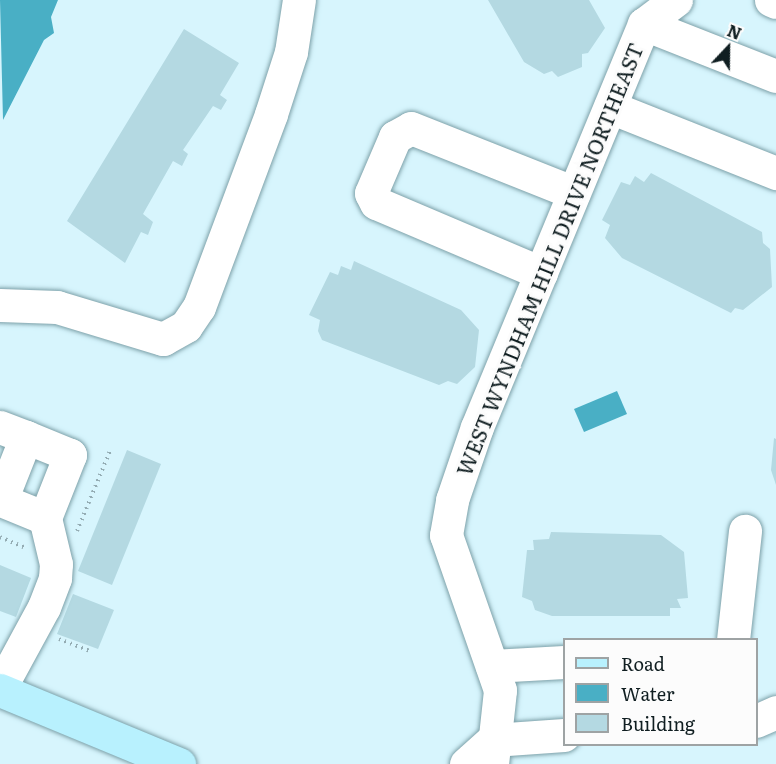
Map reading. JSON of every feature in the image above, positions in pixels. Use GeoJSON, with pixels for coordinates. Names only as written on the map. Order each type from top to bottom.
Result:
{"type":"FeatureCollection","features":[{"type":"Feature","properties":{"kind":"main road"},"geometry":{"type":"LineString","coordinates":[[0,689],[179,764]]}},
{"type":"Feature","properties":{"kind":"street"},"geometry":{"type":"LineString","coordinates":[[0,305],[57,307],[163,339],[186,326],[199,307],[271,114],[291,52],[299,0]]}},
{"type":"Feature","properties":{"kind":"street"},"geometry":{"type":"LineString","coordinates":[[771,0],[776,2]]}},
{"type":"Feature","properties":{"kind":"street"},"geometry":{"type":"LineString","coordinates":[[658,9],[776,76]]}},
{"type":"Feature","properties":{"kind":"street","name":"WEST WYNDHAM HILL DRIVE NORTHEAST"},"geometry":{"type":"LineString","coordinates":[[493,752],[500,690],[446,535],[452,500],[477,426],[610,107],[658,9]]}},
{"type":"Feature","properties":{"kind":"street"},"geometry":{"type":"LineString","coordinates":[[610,107],[776,173]]}},
{"type":"Feature","properties":{"kind":"street"},"geometry":{"type":"LineString","coordinates":[[541,273],[376,202],[371,194],[395,137],[411,128],[574,193]]}},
{"type":"Feature","properties":{"kind":"street"},"geometry":{"type":"LineString","coordinates":[[0,689],[44,607],[55,578],[56,564],[45,518],[70,455],[13,432],[1,500],[45,518]]}},
{"type":"Feature","properties":{"kind":"street"},"geometry":{"type":"LineString","coordinates":[[733,638],[745,531]]}},
{"type":"Feature","properties":{"kind":"street"},"geometry":{"type":"LineString","coordinates":[[492,666],[563,662]]}},
{"type":"Feature","properties":{"kind":"street"},"geometry":{"type":"LineString","coordinates":[[758,720],[776,712]]}},
{"type":"Feature","properties":{"kind":"street"},"geometry":{"type":"LineString","coordinates":[[466,764],[493,752],[563,735]]}},
{"type":"Feature","properties":{"kind":"path"},"geometry":{"type":"LineString","coordinates":[[57,639],[90,651]]}},
{"type":"Feature","properties":{"kind":"water"},"geometry":{"type":"Polygon","coordinates":[[[0,0],[58,0],[51,17],[54,33],[44,40],[3,120],[0,0]]]}},
{"type":"Feature","properties":{"kind":"water"},"geometry":{"type":"Polygon","coordinates":[[[617,391],[627,414],[584,432],[574,409],[617,391]]]}},
{"type":"Feature","properties":{"kind":"building"},"geometry":{"type":"Polygon","coordinates":[[[488,0],[589,0],[605,28],[588,53],[582,54],[582,67],[558,77],[552,71],[544,74],[524,62],[488,0]]]}},
{"type":"Feature","properties":{"kind":"building"},"geometry":{"type":"Polygon","coordinates":[[[184,29],[239,63],[220,95],[227,100],[221,110],[213,106],[183,150],[188,154],[182,166],[173,161],[143,214],[153,222],[148,235],[141,232],[125,263],[67,221],[184,29]]]}},
{"type":"Feature","properties":{"kind":"building"},"geometry":{"type":"Polygon","coordinates":[[[651,173],[762,232],[763,243],[770,249],[772,287],[743,310],[735,308],[731,313],[622,258],[605,238],[610,225],[602,220],[621,182],[630,185],[635,176],[644,182],[651,173]]]}},
{"type":"Feature","properties":{"kind":"building"},"geometry":{"type":"Polygon","coordinates":[[[354,261],[461,310],[479,330],[475,367],[457,384],[448,381],[439,385],[322,340],[318,331],[320,320],[309,315],[330,272],[338,275],[341,266],[351,270],[354,261]]]}},
{"type":"Feature","properties":{"kind":"building"},"geometry":{"type":"Polygon","coordinates":[[[774,438],[776,439],[776,485],[771,470],[774,438]]]}},
{"type":"Feature","properties":{"kind":"building"},"geometry":{"type":"Polygon","coordinates":[[[127,450],[161,464],[112,585],[78,571],[127,450]]]}},
{"type":"Feature","properties":{"kind":"building"},"geometry":{"type":"Polygon","coordinates":[[[551,532],[661,535],[684,552],[688,598],[677,599],[681,608],[670,608],[670,616],[552,616],[535,610],[532,601],[522,597],[527,550],[534,550],[533,540],[549,539],[551,532]]]}},
{"type":"Feature","properties":{"kind":"building"},"geometry":{"type":"Polygon","coordinates":[[[0,565],[31,578],[16,617],[0,611],[0,565]]]}},
{"type":"Feature","properties":{"kind":"building"},"geometry":{"type":"Polygon","coordinates":[[[73,594],[114,610],[98,649],[57,634],[73,594]]]}}]}
